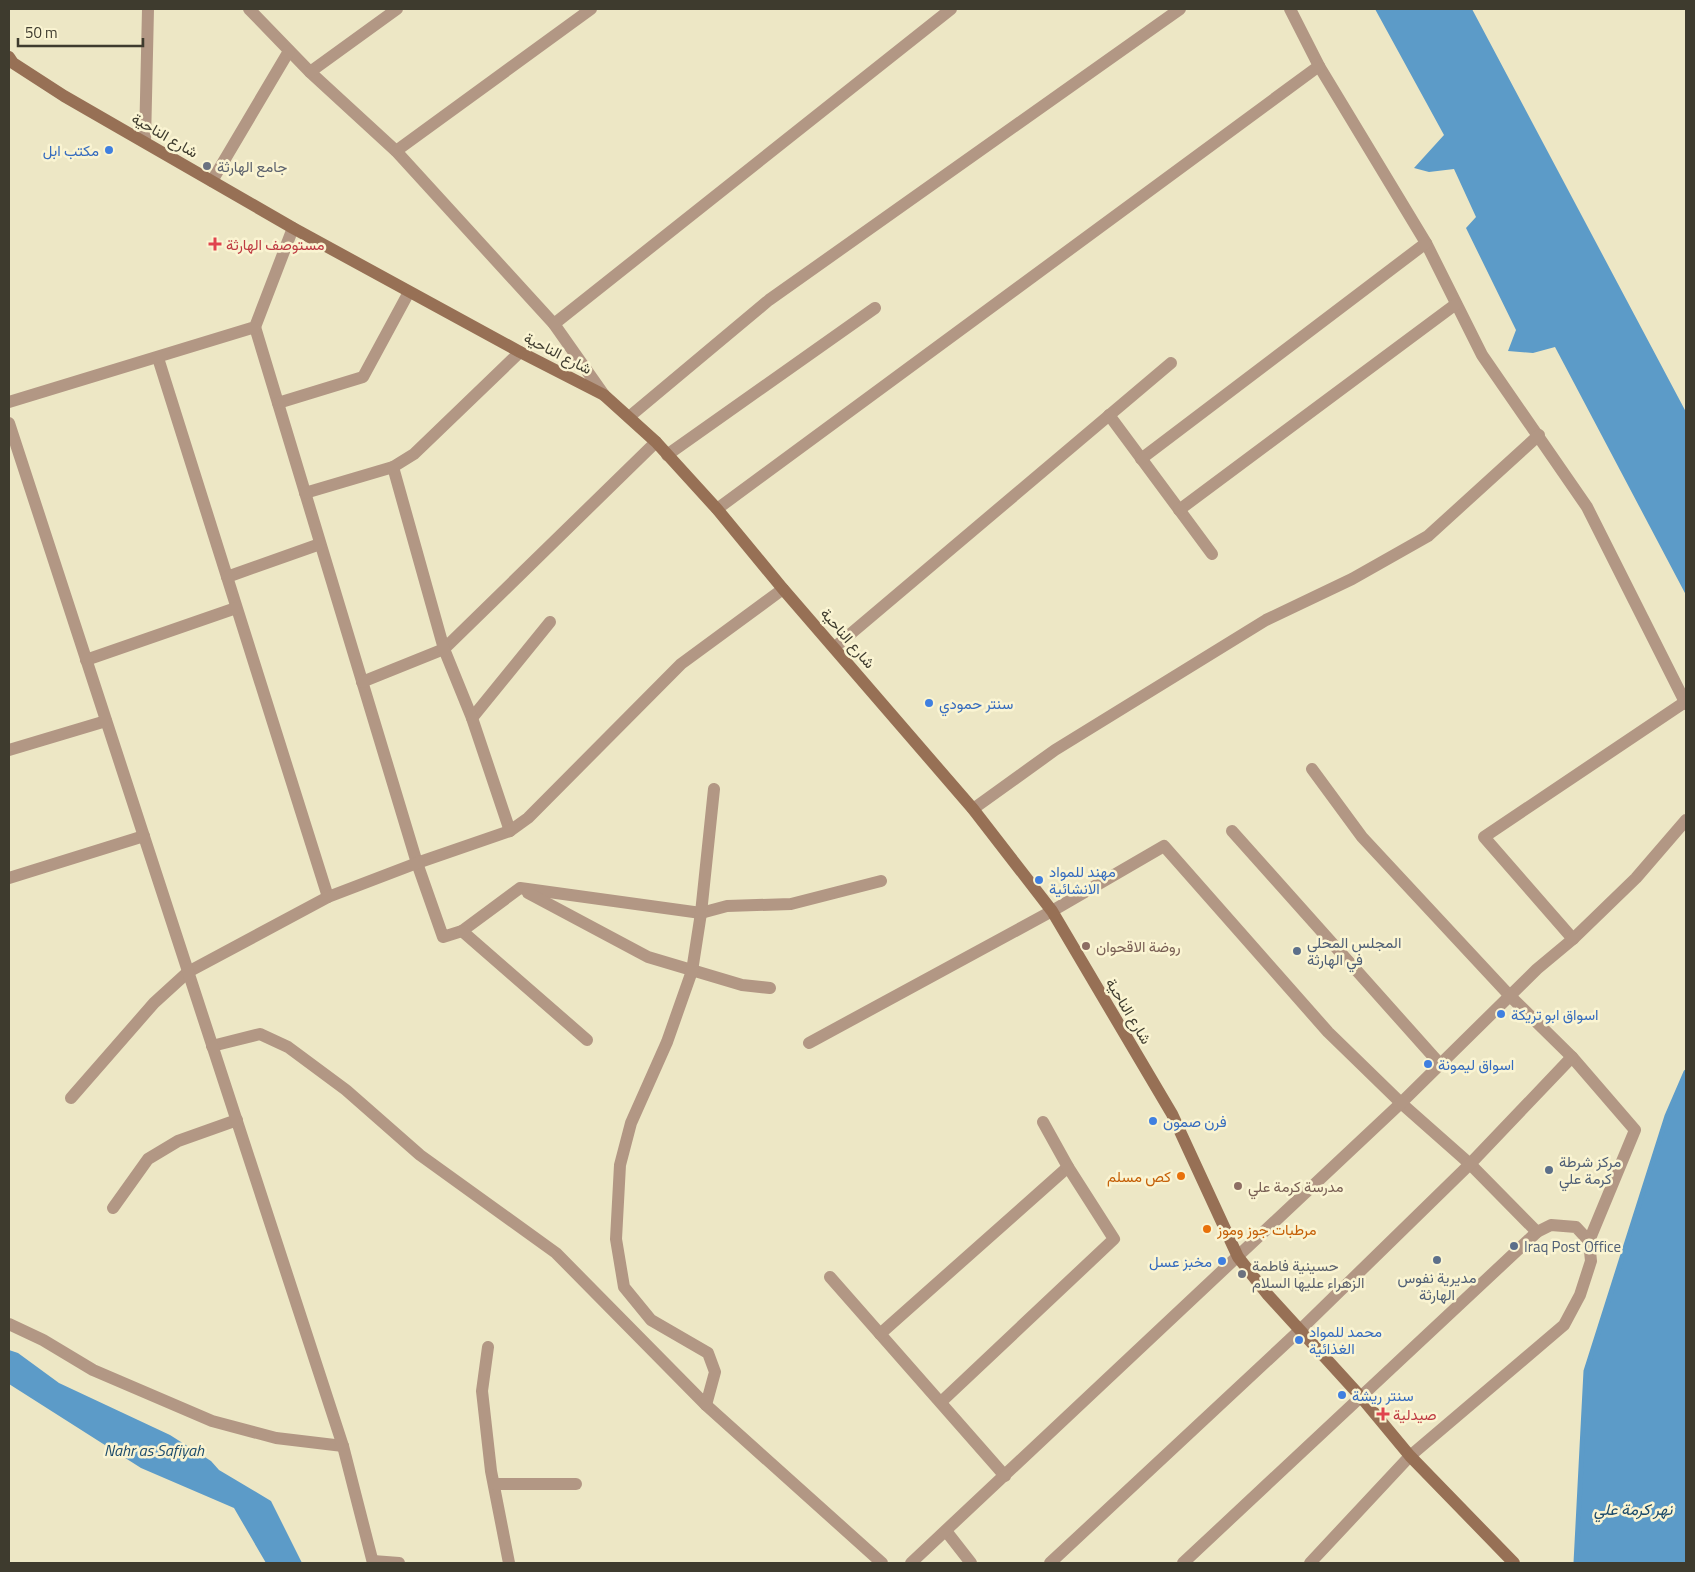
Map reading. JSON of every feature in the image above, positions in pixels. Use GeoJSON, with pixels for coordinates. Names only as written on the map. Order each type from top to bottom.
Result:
{"type":"FeatureCollection","features":[{"type":"Feature","properties":{"kind":"main road","name":"شارع الناحية"},"geometry":{"type":"LineString","coordinates":[[10,61],[64,96],[294,228],[520,352],[604,395],[656,442],[717,509],[783,590],[835,647],[973,809],[1052,911],[1172,1114],[1238,1256],[1299,1330],[1361,1397],[1410,1456],[1514,1563]]}},
{"type":"Feature","properties":{"kind":"street"},"geometry":{"type":"LineString","coordinates":[[145,142],[148,9]]}},
{"type":"Feature","properties":{"kind":"street"},"geometry":{"type":"LineString","coordinates":[[249,9],[310,72],[396,151],[554,324],[604,395]]}},
{"type":"Feature","properties":{"kind":"street"},"geometry":{"type":"LineString","coordinates":[[310,72],[397,9]]}},
{"type":"Feature","properties":{"kind":"street"},"geometry":{"type":"LineString","coordinates":[[396,151],[590,9]]}},
{"type":"Feature","properties":{"kind":"street"},"geometry":{"type":"LineString","coordinates":[[554,324],[950,9]]}},
{"type":"Feature","properties":{"kind":"street"},"geometry":{"type":"LineString","coordinates":[[629,417],[769,300],[1180,9]]}},
{"type":"Feature","properties":{"kind":"street"},"geometry":{"type":"LineString","coordinates":[[1290,9],[1319,66],[1426,243],[1482,355],[1539,435],[1587,508],[1686,703],[1484,837],[1573,939]]}},
{"type":"Feature","properties":{"kind":"street"},"geometry":{"type":"LineString","coordinates":[[212,181],[289,51]]}},
{"type":"Feature","properties":{"kind":"street"},"geometry":{"type":"LineString","coordinates":[[717,509],[1319,66]]}},
{"type":"Feature","properties":{"kind":"street"},"geometry":{"type":"LineString","coordinates":[[294,228],[255,328],[417,862],[442,937],[462,931],[520,888],[701,912],[727,906],[790,904],[881,881]]}},
{"type":"Feature","properties":{"kind":"street"},"geometry":{"type":"LineString","coordinates":[[1142,459],[1426,243]]}},
{"type":"Feature","properties":{"kind":"street"},"geometry":{"type":"LineString","coordinates":[[278,403],[363,377],[409,292]]}},
{"type":"Feature","properties":{"kind":"street"},"geometry":{"type":"LineString","coordinates":[[1179,510],[1456,304]]}},
{"type":"Feature","properties":{"kind":"street"},"geometry":{"type":"LineString","coordinates":[[667,455],[875,308]]}},
{"type":"Feature","properties":{"kind":"street"},"geometry":{"type":"LineString","coordinates":[[9,402],[255,328]]}},
{"type":"Feature","properties":{"kind":"street"},"geometry":{"type":"LineString","coordinates":[[305,493],[393,467],[414,454],[520,352]]}},
{"type":"Feature","properties":{"kind":"street"},"geometry":{"type":"LineString","coordinates":[[158,358],[328,897]]}},
{"type":"Feature","properties":{"kind":"street"},"geometry":{"type":"LineString","coordinates":[[835,647],[1171,363]]}},
{"type":"Feature","properties":{"kind":"street"},"geometry":{"type":"LineString","coordinates":[[1109,415],[1212,554]]}},
{"type":"Feature","properties":{"kind":"street"},"geometry":{"type":"LineString","coordinates":[[9,423],[343,1446],[373,1562],[399,1563]]}},
{"type":"Feature","properties":{"kind":"street"},"geometry":{"type":"LineString","coordinates":[[973,809],[1054,750],[1266,620],[1352,579],[1428,536],[1539,435]]}},
{"type":"Feature","properties":{"kind":"street"},"geometry":{"type":"LineString","coordinates":[[362,682],[444,649],[656,442]]}},
{"type":"Feature","properties":{"kind":"street"},"geometry":{"type":"LineString","coordinates":[[393,467],[444,649],[472,718],[510,830]]}},
{"type":"Feature","properties":{"kind":"street"},"geometry":{"type":"LineString","coordinates":[[227,577],[320,544]]}},
{"type":"Feature","properties":{"kind":"street"},"geometry":{"type":"LineString","coordinates":[[71,1098],[154,1003],[188,972],[328,897],[417,862],[510,830],[528,818],[681,664],[783,590]]}},
{"type":"Feature","properties":{"kind":"street"},"geometry":{"type":"LineString","coordinates":[[86,660],[236,608]]}},
{"type":"Feature","properties":{"kind":"street"},"geometry":{"type":"LineString","coordinates":[[472,718],[550,622]]}},
{"type":"Feature","properties":{"kind":"street"},"geometry":{"type":"LineString","coordinates":[[9,750],[106,721]]}},
{"type":"Feature","properties":{"kind":"street"},"geometry":{"type":"LineString","coordinates":[[1310,1563],[1410,1456],[1564,1325],[1580,1295],[1590,1262],[1589,1241],[1636,1130],[1572,1057],[1510,996],[1362,837],[1312,769]]}},
{"type":"Feature","properties":{"kind":"street"},"geometry":{"type":"LineString","coordinates":[[706,1405],[715,1372],[708,1353],[651,1320],[624,1287],[616,1239],[620,1165],[632,1123],[667,1042],[692,971],[701,912],[714,789]]}},
{"type":"Feature","properties":{"kind":"street"},"geometry":{"type":"LineString","coordinates":[[910,1563],[1005,1476],[1401,1103],[1510,996],[1573,939],[1636,878],[1686,820]]}},
{"type":"Feature","properties":{"kind":"street"},"geometry":{"type":"LineString","coordinates":[[1232,830],[1440,1064]]}},
{"type":"Feature","properties":{"kind":"street"},"geometry":{"type":"LineString","coordinates":[[9,878],[144,836]]}},
{"type":"Feature","properties":{"kind":"street"},"geometry":{"type":"LineString","coordinates":[[809,1043],[1052,911],[1164,846],[1328,1032],[1401,1103],[1470,1164],[1537,1232]]}},
{"type":"Feature","properties":{"kind":"street"},"geometry":{"type":"LineString","coordinates":[[520,888],[648,957],[742,985],[770,988]]}},
{"type":"Feature","properties":{"kind":"street"},"geometry":{"type":"LineString","coordinates":[[462,931],[586,1040]]}},
{"type":"Feature","properties":{"kind":"street"},"geometry":{"type":"LineString","coordinates":[[212,1046],[260,1034],[288,1047],[346,1090],[420,1155],[556,1253],[706,1405],[882,1563]]}},
{"type":"Feature","properties":{"kind":"street"},"geometry":{"type":"LineString","coordinates":[[1050,1563],[1299,1330],[1470,1164],[1572,1057]]}},
{"type":"Feature","properties":{"kind":"street"},"geometry":{"type":"LineString","coordinates":[[113,1208],[148,1159],[178,1141],[237,1120]]}},
{"type":"Feature","properties":{"kind":"street"},"geometry":{"type":"LineString","coordinates":[[941,1402],[1114,1239],[1043,1122]]}},
{"type":"Feature","properties":{"kind":"street"},"geometry":{"type":"LineString","coordinates":[[880,1334],[1068,1166]]}},
{"type":"Feature","properties":{"kind":"street"},"geometry":{"type":"LineString","coordinates":[[1182,1563],[1537,1232],[1551,1225],[1576,1227],[1589,1241]]}},
{"type":"Feature","properties":{"kind":"street"},"geometry":{"type":"LineString","coordinates":[[830,1277],[1005,1476]]}},
{"type":"Feature","properties":{"kind":"street"},"geometry":{"type":"LineString","coordinates":[[9,1324],[43,1340],[92,1370],[212,1421],[276,1438],[343,1446]]}},
{"type":"Feature","properties":{"kind":"street"},"geometry":{"type":"LineString","coordinates":[[488,1347],[482,1391],[494,1484],[509,1563]]}},
{"type":"Feature","properties":{"kind":"street"},"geometry":{"type":"LineString","coordinates":[[494,1484],[576,1484]]}},
{"type":"Feature","properties":{"kind":"street"},"geometry":{"type":"LineString","coordinates":[[946,1531],[971,1563]]}},
{"type":"Feature","properties":{"kind":"water"},"geometry":{"type":"Polygon","coordinates":[[[1375,9],[1472,9],[1686,412],[1686,595],[1555,347],[1533,353],[1508,351],[1516,330],[1466,228],[1476,217],[1454,169],[1429,172],[1414,168],[1444,135],[1375,9]]]}},
{"type":"Feature","properties":{"kind":"water","name":"نهر كرمة علي"},"geometry":{"type":"Polygon","coordinates":[[[1686,1072],[1686,1563],[1576,1563],[1586,1371],[1667,1116],[1686,1072]]]}},
{"type":"Feature","properties":{"kind":"water","name":"Nahr as Safiyah"},"geometry":{"type":"Polygon","coordinates":[[[9,1350],[18,1353],[59,1383],[170,1435],[211,1461],[219,1470],[271,1501],[302,1563],[266,1563],[234,1508],[141,1468],[9,1384],[9,1350]]]}},
{"type":"Feature","properties":{"kind":"waterway"},"geometry":{"type":"LineString","coordinates":[[1576,1563],[1586,1371],[1667,1116],[1686,1072]]}},
{"type":"Feature","properties":{"kind":"place","name":"مكتب ابل"},"geometry":{"type":"Point","coordinates":[109,150]}},
{"type":"Feature","properties":{"kind":"place","name":"جامع الهارثة"},"geometry":{"type":"Point","coordinates":[207,166]}},
{"type":"Feature","properties":{"kind":"place","name":"مستوصف الهارثة"},"geometry":{"type":"Point","coordinates":[215,244]}},
{"type":"Feature","properties":{"kind":"place","name":"سنتر حمودي"},"geometry":{"type":"Point","coordinates":[929,703]}},
{"type":"Feature","properties":{"kind":"place","name":"مهند للمواد الانشائية"},"geometry":{"type":"Point","coordinates":[1039,880]}},
{"type":"Feature","properties":{"kind":"place","name":"روضة الاقحوان"},"geometry":{"type":"Point","coordinates":[1086,946]}},
{"type":"Feature","properties":{"kind":"place","name":"المجلس المحلي في الهارثة"},"geometry":{"type":"Point","coordinates":[1297,951]}},
{"type":"Feature","properties":{"kind":"place","name":"اسواق ابو تريكة"},"geometry":{"type":"Point","coordinates":[1501,1014]}},
{"type":"Feature","properties":{"kind":"place","name":"اسواق ليمونة"},"geometry":{"type":"Point","coordinates":[1428,1064]}},
{"type":"Feature","properties":{"kind":"place","name":"فرن صمون"},"geometry":{"type":"Point","coordinates":[1153,1121]}},
{"type":"Feature","properties":{"kind":"place","name":"مركز شرطة كرمة علي"},"geometry":{"type":"Point","coordinates":[1549,1170]}},
{"type":"Feature","properties":{"kind":"place","name":"كص مسلم"},"geometry":{"type":"Point","coordinates":[1181,1176]}},
{"type":"Feature","properties":{"kind":"place","name":"مدرسة كرمة علي"},"geometry":{"type":"Point","coordinates":[1238,1186]}},
{"type":"Feature","properties":{"kind":"place","name":"مرطبات جوز وموز"},"geometry":{"type":"Point","coordinates":[1207,1229]}},
{"type":"Feature","properties":{"kind":"place","name":"Iraq Post Office"},"geometry":{"type":"Point","coordinates":[1514,1246]}},
{"type":"Feature","properties":{"kind":"place","name":"مديرية نفوس الهارثة"},"geometry":{"type":"Point","coordinates":[1437,1260]}},
{"type":"Feature","properties":{"kind":"place","name":"مخبز عسل"},"geometry":{"type":"Point","coordinates":[1222,1261]}},
{"type":"Feature","properties":{"kind":"place","name":"حسينية فاطمة الزهراء عليها السلام"},"geometry":{"type":"Point","coordinates":[1242,1274]}},
{"type":"Feature","properties":{"kind":"place","name":"محمد للمواد الغذائية"},"geometry":{"type":"Point","coordinates":[1299,1340]}},
{"type":"Feature","properties":{"kind":"place","name":"سنتر ريشة"},"geometry":{"type":"Point","coordinates":[1342,1395]}},
{"type":"Feature","properties":{"kind":"place","name":"صيدلية"},"geometry":{"type":"Point","coordinates":[1383,1414]}}]}
